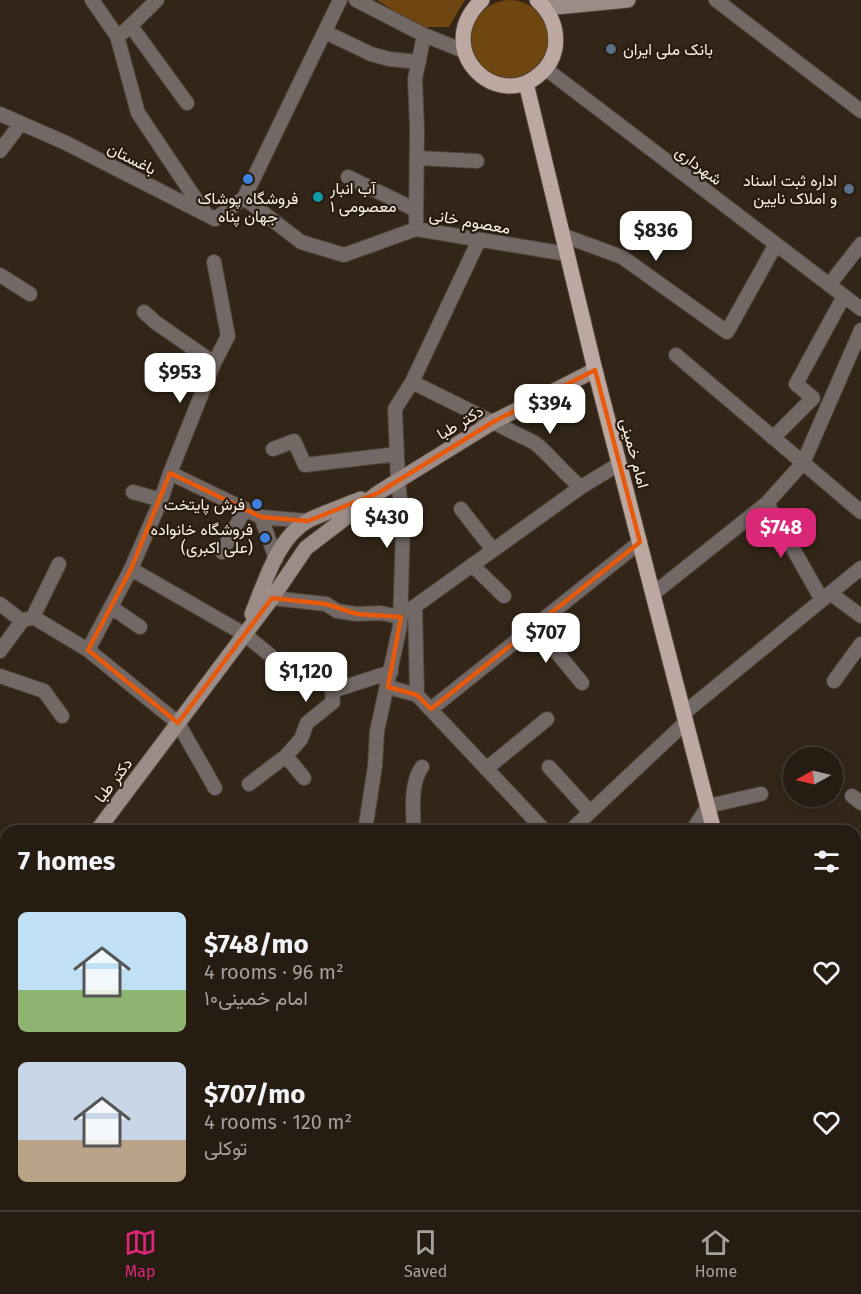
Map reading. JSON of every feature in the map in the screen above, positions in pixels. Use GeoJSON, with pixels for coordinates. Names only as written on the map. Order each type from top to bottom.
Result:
{"type":"FeatureCollection","features":[{"type":"Feature","properties":{"kind":"main road"},"geometry":{"type":"LineString","coordinates":[[482,0],[472,9],[465,22],[462,36],[464,51],[470,64],[480,75],[494,83],[510,86],[526,83],[537,77],[546,69],[554,55],[557,39],[554,23],[542,4]]}},
{"type":"Feature","properties":{"kind":"main road","name":"امام خمینی"},"geometry":{"type":"LineString","coordinates":[[526,83],[595,370],[713,825]]}},
{"type":"Feature","properties":{"kind":"street"},"geometry":{"type":"LineString","coordinates":[[92,0],[117,36],[138,113],[205,214],[214,219],[244,198],[340,0]]}},
{"type":"Feature","properties":{"kind":"street"},"geometry":{"type":"LineString","coordinates":[[117,36],[131,26],[157,0]]}},
{"type":"Feature","properties":{"kind":"street"},"geometry":{"type":"LineString","coordinates":[[356,0],[424,35],[464,51]]}},
{"type":"Feature","properties":{"kind":"street"},"geometry":{"type":"LineString","coordinates":[[542,4],[628,0]]}},
{"type":"Feature","properties":{"kind":"street"},"geometry":{"type":"LineString","coordinates":[[716,0],[861,111]]}},
{"type":"Feature","properties":{"kind":"street"},"geometry":{"type":"LineString","coordinates":[[131,26],[187,103]]}},
{"type":"Feature","properties":{"kind":"street"},"geometry":{"type":"LineString","coordinates":[[325,32],[371,54],[389,59],[418,62]]}},
{"type":"Feature","properties":{"kind":"street"},"geometry":{"type":"LineString","coordinates":[[417,229],[415,79],[424,35]]}},
{"type":"Feature","properties":{"kind":"street","name":"شهرداری"},"geometry":{"type":"LineString","coordinates":[[546,69],[861,309]]}},
{"type":"Feature","properties":{"kind":"street","name":"باغستان"},"geometry":{"type":"LineString","coordinates":[[0,114],[66,143],[205,214]]}},
{"type":"Feature","properties":{"kind":"street"},"geometry":{"type":"LineString","coordinates":[[0,151],[21,123]]}},
{"type":"Feature","properties":{"kind":"street"},"geometry":{"type":"LineString","coordinates":[[417,158],[477,160]]}},
{"type":"Feature","properties":{"kind":"street"},"geometry":{"type":"LineString","coordinates":[[348,177],[417,210]]}},
{"type":"Feature","properties":{"kind":"street","name":"معصوم خانی"},"geometry":{"type":"LineString","coordinates":[[244,198],[301,242],[344,255],[417,229],[567,254]]}},
{"type":"Feature","properties":{"kind":"street"},"geometry":{"type":"LineString","coordinates":[[562,235],[622,257],[727,332],[776,244]]}},
{"type":"Feature","properties":{"kind":"street"},"geometry":{"type":"LineString","coordinates":[[366,825],[375,766],[377,731],[388,687],[400,617],[403,525],[398,481],[395,409],[412,382],[479,240]]}},
{"type":"Feature","properties":{"kind":"street"},"geometry":{"type":"LineString","coordinates":[[829,285],[861,244]]}},
{"type":"Feature","properties":{"kind":"street"},"geometry":{"type":"LineString","coordinates":[[88,650],[131,569],[161,500],[214,363],[228,336],[214,262]]}},
{"type":"Feature","properties":{"kind":"street"},"geometry":{"type":"LineString","coordinates":[[0,275],[30,294]]}},
{"type":"Feature","properties":{"kind":"street"},"geometry":{"type":"LineString","coordinates":[[773,438],[813,398],[796,384],[844,296]]}},
{"type":"Feature","properties":{"kind":"street"},"geometry":{"type":"LineString","coordinates":[[144,312],[214,363]]}},
{"type":"Feature","properties":{"kind":"street"},"geometry":{"type":"LineString","coordinates":[[653,594],[767,503],[804,463],[861,330]]}},
{"type":"Feature","properties":{"kind":"street"},"geometry":{"type":"LineString","coordinates":[[676,355],[861,512]]}},
{"type":"Feature","properties":{"kind":"street","name":"دکتر طبا"},"geometry":{"type":"LineString","coordinates":[[102,825],[272,598],[306,548],[378,493],[493,422],[595,370]]}},
{"type":"Feature","properties":{"kind":"street"},"geometry":{"type":"LineString","coordinates":[[412,382],[535,442],[552,457],[565,474],[581,487]]}},
{"type":"Feature","properties":{"kind":"street"},"geometry":{"type":"LineString","coordinates":[[273,449],[294,441],[305,465],[397,454]]}},
{"type":"Feature","properties":{"kind":"street"},"geometry":{"type":"LineString","coordinates":[[272,598],[326,604],[337,611],[357,614],[381,613],[400,617],[581,487],[619,464]]}},
{"type":"Feature","properties":{"kind":"street"},"geometry":{"type":"LineString","coordinates":[[170,474],[261,517],[308,521]]}},
{"type":"Feature","properties":{"kind":"street"},"geometry":{"type":"LineString","coordinates":[[133,492],[161,500]]}},
{"type":"Feature","properties":{"kind":"street","name":"دکتر طبا"},"geometry":{"type":"LineString","coordinates":[[243,634],[276,559],[290,537],[308,521],[378,493]]}},
{"type":"Feature","properties":{"kind":"street"},"geometry":{"type":"LineString","coordinates":[[767,503],[826,597],[861,616]]}},
{"type":"Feature","properties":{"kind":"street"},"geometry":{"type":"LineString","coordinates":[[222,552],[245,509]]}},
{"type":"Feature","properties":{"kind":"street"},"geometry":{"type":"LineString","coordinates":[[461,509],[493,550]]}},
{"type":"Feature","properties":{"kind":"street"},"geometry":{"type":"LineString","coordinates":[[261,517],[276,559]]}},
{"type":"Feature","properties":{"kind":"street"},"geometry":{"type":"LineString","coordinates":[[290,537],[306,548]]}},
{"type":"Feature","properties":{"kind":"street"},"geometry":{"type":"LineString","coordinates":[[431,709],[640,542]]}},
{"type":"Feature","properties":{"kind":"street"},"geometry":{"type":"LineString","coordinates":[[0,651],[27,619],[59,564]]}},
{"type":"Feature","properties":{"kind":"street"},"geometry":{"type":"LineString","coordinates":[[472,565],[504,596]]}},
{"type":"Feature","properties":{"kind":"street"},"geometry":{"type":"LineString","coordinates":[[576,825],[685,718],[861,568]]}},
{"type":"Feature","properties":{"kind":"street"},"geometry":{"type":"LineString","coordinates":[[131,569],[243,634],[270,655]]}},
{"type":"Feature","properties":{"kind":"street"},"geometry":{"type":"LineString","coordinates":[[0,604],[88,650],[129,686],[178,723],[215,788]]}},
{"type":"Feature","properties":{"kind":"street"},"geometry":{"type":"LineString","coordinates":[[415,606],[417,695]]}},
{"type":"Feature","properties":{"kind":"street"},"geometry":{"type":"LineString","coordinates":[[111,607],[140,627]]}},
{"type":"Feature","properties":{"kind":"street"},"geometry":{"type":"LineString","coordinates":[[535,626],[582,682]]}},
{"type":"Feature","properties":{"kind":"street"},"geometry":{"type":"LineString","coordinates":[[834,681],[861,644]]}},
{"type":"Feature","properties":{"kind":"street"},"geometry":{"type":"LineString","coordinates":[[249,784],[286,756],[301,739],[307,723],[333,702],[332,692],[391,672]]}},
{"type":"Feature","properties":{"kind":"street"},"geometry":{"type":"LineString","coordinates":[[0,676],[44,691],[62,716]]}},
{"type":"Feature","properties":{"kind":"street"},"geometry":{"type":"LineString","coordinates":[[388,687],[417,695],[539,825]]}},
{"type":"Feature","properties":{"kind":"street"},"geometry":{"type":"LineString","coordinates":[[486,769],[547,719]]}},
{"type":"Feature","properties":{"kind":"street"},"geometry":{"type":"LineString","coordinates":[[286,756],[304,778]]}},
{"type":"Feature","properties":{"kind":"street"},"geometry":{"type":"LineString","coordinates":[[414,825],[415,786],[417,774],[422,767]]}},
{"type":"Feature","properties":{"kind":"street"},"geometry":{"type":"LineString","coordinates":[[549,767],[590,812]]}},
{"type":"Feature","properties":{"kind":"street"},"geometry":{"type":"LineString","coordinates":[[696,825],[708,806],[761,795]]}},
{"type":"Feature","properties":{"kind":"highlighted area"},"geometry":{"type":"Polygon","coordinates":[[[595,370],[640,542],[431,709],[417,695],[388,687],[401,617],[357,614],[326,604],[272,598],[178,723],[88,650],[131,569],[170,473],[261,517],[308,521],[378,493],[493,422],[595,370]]]}},
{"type":"Feature","properties":{"kind":"shaded area"},"geometry":{"type":"Polygon","coordinates":[[[377,0],[465,0],[449,27],[418,27],[377,0]]]}},
{"type":"Feature","properties":{"kind":"shaded area"},"geometry":{"type":"Polygon","coordinates":[[[510,0],[525,3],[542,17],[549,39],[546,54],[532,71],[510,78],[495,75],[478,61],[471,39],[474,24],[488,7],[510,0]]]}},
{"type":"Feature","properties":{"kind":"place","name":"بانک ملی ایران"},"geometry":{"type":"Point","coordinates":[611,49]}},
{"type":"Feature","properties":{"kind":"place","name":"فروشگاه پوشاک جهان پناه"},"geometry":{"type":"Point","coordinates":[248,179]}},
{"type":"Feature","properties":{"kind":"place","name":"اداره ثبت اسناد و املاک نایین"},"geometry":{"type":"Point","coordinates":[849,189]}},
{"type":"Feature","properties":{"kind":"place","name":"آب انبار معصومی ۱"},"geometry":{"type":"Point","coordinates":[318,197]}},
{"type":"Feature","properties":{"kind":"place","name":"فرش پایتخت"},"geometry":{"type":"Point","coordinates":[257,504]}},
{"type":"Feature","properties":{"kind":"place","name":"فروشگاه خانواده (علی اکبری)"},"geometry":{"type":"Point","coordinates":[265,538]}}]}
